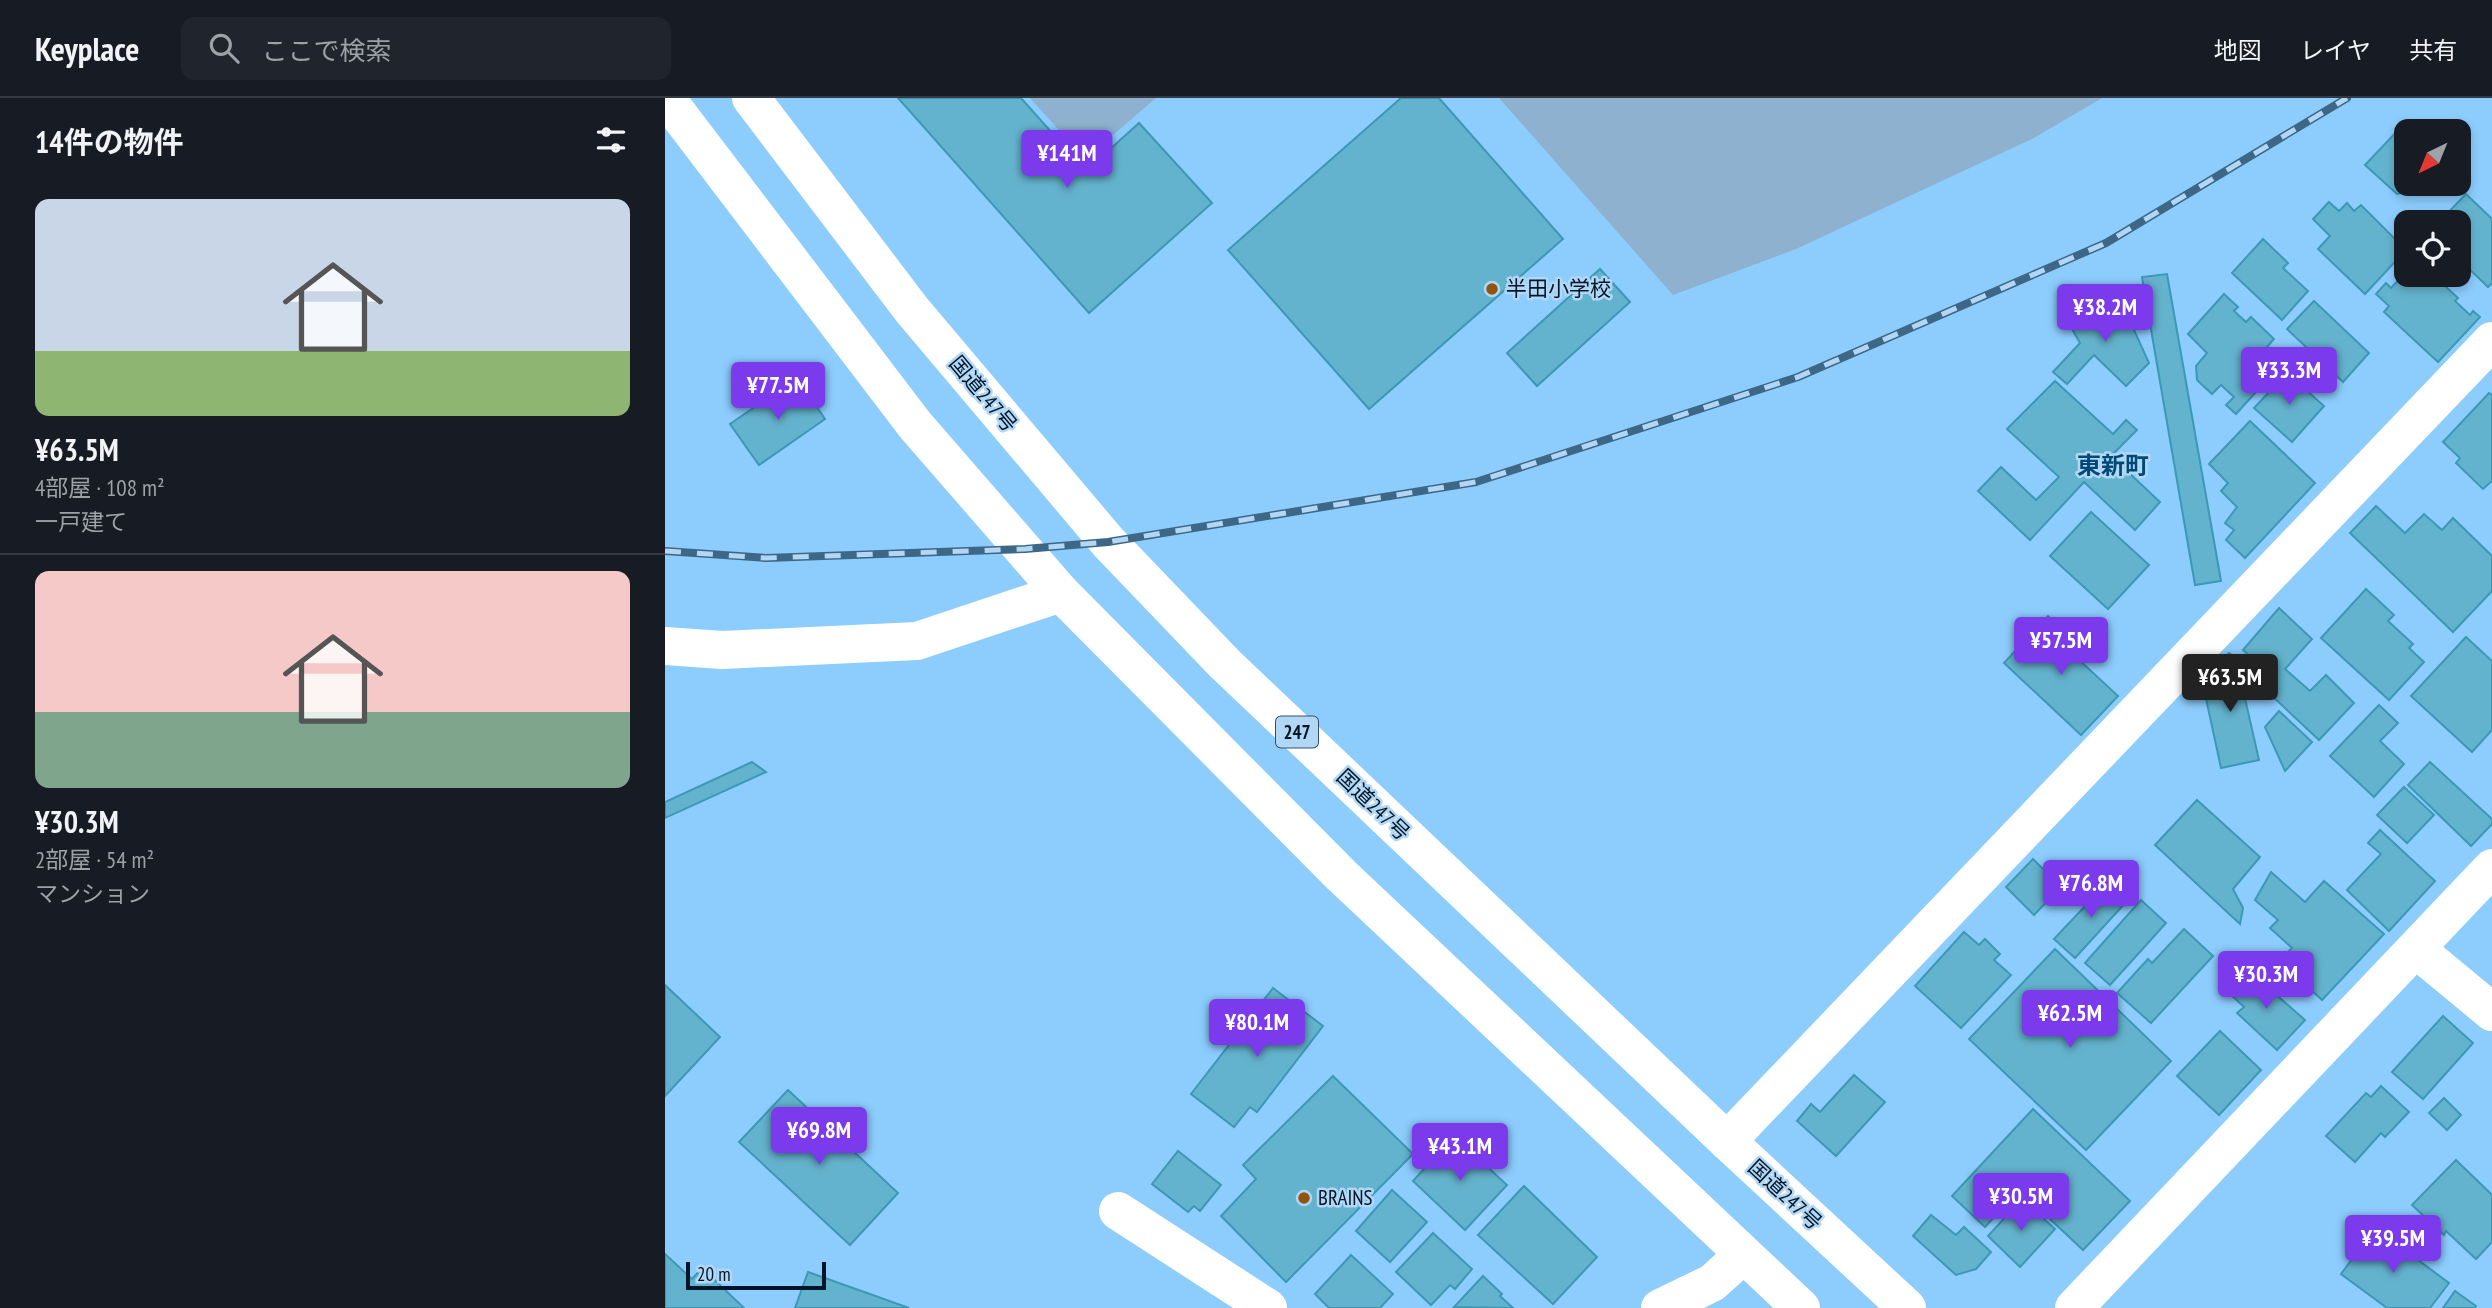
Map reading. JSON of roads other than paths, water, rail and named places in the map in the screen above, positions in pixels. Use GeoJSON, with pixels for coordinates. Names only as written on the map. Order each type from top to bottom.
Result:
{"type":"FeatureCollection","features":[{"type":"Feature","properties":{"kind":"main road"},"geometry":{"type":"LineString","coordinates":[[666,98],[915,425],[1061,593],[1341,875],[1801,1308]]}},
{"type":"Feature","properties":{"kind":"main road","name":"国道247号"},"geometry":{"type":"LineString","coordinates":[[751,98],[912,310],[1108,542],[1224,663],[1727,1141],[1907,1308]]}},
{"type":"Feature","properties":{"kind":"main road"},"geometry":{"type":"LineString","coordinates":[[1727,1141],[2492,341]]}},
{"type":"Feature","properties":{"kind":"main road"},"geometry":{"type":"LineString","coordinates":[[665,646],[722,650],[917,640],[1061,593]]}},
{"type":"Feature","properties":{"kind":"main road"},"geometry":{"type":"LineString","coordinates":[[2074,1308],[2492,868]]}},
{"type":"Feature","properties":{"kind":"main road"},"geometry":{"type":"LineString","coordinates":[[2416,949],[2492,1012]]}},
{"type":"Feature","properties":{"kind":"main road"},"geometry":{"type":"LineString","coordinates":[[1118,1211],[1268,1308]]}},
{"type":"Feature","properties":{"kind":"main road"},"geometry":{"type":"LineString","coordinates":[[1660,1308],[1711,1283],[1743,1255]]}},
{"type":"Feature","properties":{"kind":"railway"},"geometry":{"type":"LineString","coordinates":[[665,551],[766,558],[1025,549],[1108,542],[1476,482],[1798,377],[2106,243],[2347,98]]}},
{"type":"Feature","properties":{"kind":"place","name":"半田小学校"},"geometry":{"type":"Point","coordinates":[1492,289]}},
{"type":"Feature","properties":{"kind":"place","name":"BRAINS"},"geometry":{"type":"Point","coordinates":[1304,1198]}},
{"type":"Feature","properties":{"kind":"district","name":"東新町"},"geometry":{"type":"Point","coordinates":[2113,466]}}]}
